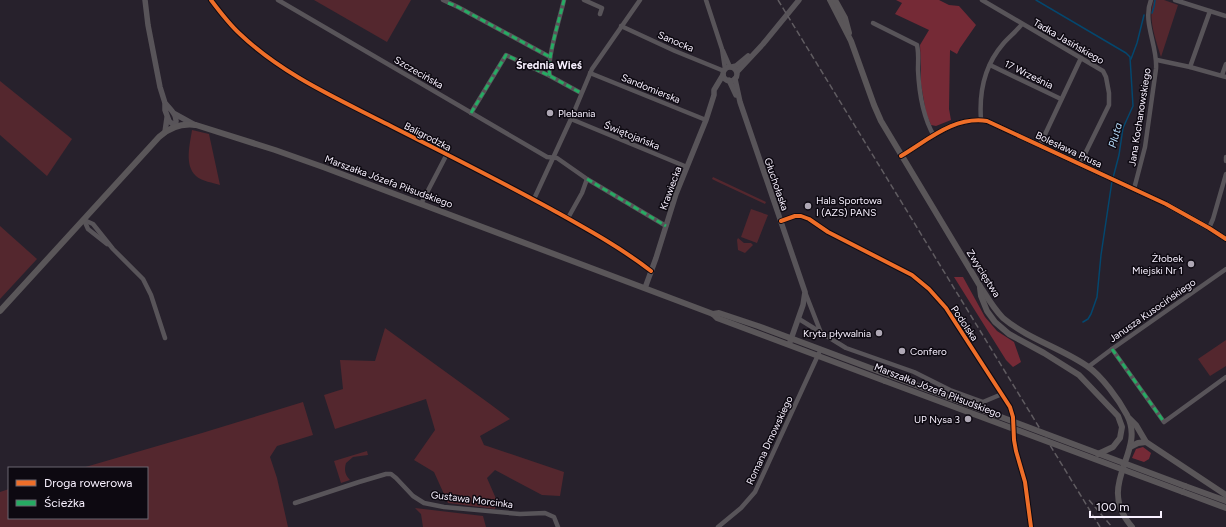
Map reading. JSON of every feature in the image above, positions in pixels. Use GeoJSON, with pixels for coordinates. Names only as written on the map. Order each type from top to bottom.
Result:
{"type":"FeatureCollection","features":[{"type":"Feature","properties":{"kind":"main road","name":"Zwycięstwa"},"geometry":{"type":"LineString","coordinates":[[830,0],[850,40],[881,121],[980,286],[1002,316],[1015,327],[1088,367],[1103,381],[1128,416],[1132,430],[1130,447],[1121,474],[1118,490],[1119,503],[1124,516],[1132,527]]}},
{"type":"Feature","properties":{"kind":"main road","name":"Zwycięstwa"},"geometry":{"type":"LineString","coordinates":[[835,0],[846,21],[850,40]]}},
{"type":"Feature","properties":{"kind":"main road","name":"Marszałka Józefa Piłsudskiego"},"geometry":{"type":"LineString","coordinates":[[0,311],[165,132],[175,126],[184,124],[196,125],[275,150],[713,314],[717,318],[790,341],[1184,489],[1226,501]]}},
{"type":"Feature","properties":{"kind":"main road"},"geometry":{"type":"LineString","coordinates":[[980,286],[981,296],[987,311],[995,322],[1009,334],[1064,364],[1079,375],[1118,416],[1122,427],[1121,435],[1116,444],[1110,449],[1098,454]]}},
{"type":"Feature","properties":{"kind":"main road","name":"Marszałka Józefa Piłsudskiego"},"geometry":{"type":"LineString","coordinates":[[887,378],[1098,454],[1226,508]]}},
{"type":"Feature","properties":{"kind":"main road"},"geometry":{"type":"LineString","coordinates":[[1128,416],[1146,442],[1226,495]]}},
{"type":"Feature","properties":{"kind":"main road"},"geometry":{"type":"LineString","coordinates":[[1130,447],[1138,443],[1146,442]]}},
{"type":"Feature","properties":{"kind":"street"},"geometry":{"type":"LineString","coordinates":[[145,0],[150,40],[160,88],[165,102],[167,118],[165,132]]}},
{"type":"Feature","properties":{"kind":"street","name":"Baligrodzka"},"geometry":{"type":"LineString","coordinates":[[211,0],[239,33],[260,52],[278,65],[328,94],[534,199],[628,254],[651,271]]}},
{"type":"Feature","properties":{"kind":"street","name":"Szczecińska"},"geometry":{"type":"LineString","coordinates":[[278,0],[547,157],[557,158],[666,226]]}},
{"type":"Feature","properties":{"kind":"street"},"geometry":{"type":"LineString","coordinates":[[443,0],[550,57]]}},
{"type":"Feature","properties":{"kind":"street"},"geometry":{"type":"LineString","coordinates":[[458,7],[459,0]]}},
{"type":"Feature","properties":{"kind":"street"},"geometry":{"type":"LineString","coordinates":[[550,76],[548,70],[550,57],[564,0]]}},
{"type":"Feature","properties":{"kind":"street"},"geometry":{"type":"LineString","coordinates":[[584,0],[602,8],[600,14]]}},
{"type":"Feature","properties":{"kind":"street"},"geometry":{"type":"LineString","coordinates":[[534,199],[571,119],[590,73],[640,0]]}},
{"type":"Feature","properties":{"kind":"street"},"geometry":{"type":"LineString","coordinates":[[706,0],[731,80]]}},
{"type":"Feature","properties":{"kind":"street"},"geometry":{"type":"LineString","coordinates":[[727,70],[736,66],[763,44],[799,0]]}},
{"type":"Feature","properties":{"kind":"street","name":"Tadka Jasińskiego"},"geometry":{"type":"LineString","coordinates":[[982,0],[1103,71],[1106,77],[1109,93],[1108,105],[1080,164]]}},
{"type":"Feature","properties":{"kind":"street","name":"Jana Kochanowskiego"},"geometry":{"type":"LineString","coordinates":[[1134,189],[1145,147],[1157,60],[1148,18],[1148,10],[1151,0]]}},
{"type":"Feature","properties":{"kind":"street"},"geometry":{"type":"LineString","coordinates":[[1175,0],[1226,16]]}},
{"type":"Feature","properties":{"kind":"street"},"geometry":{"type":"LineString","coordinates":[[1190,67],[1210,11]]}},
{"type":"Feature","properties":{"kind":"street"},"geometry":{"type":"LineString","coordinates":[[873,23],[917,45],[919,56],[918,69],[925,114],[927,123],[934,136]]}},
{"type":"Feature","properties":{"kind":"street"},"geometry":{"type":"LineString","coordinates":[[982,120],[980,102],[983,81],[990,65],[1003,44],[1022,24]]}},
{"type":"Feature","properties":{"kind":"street","name":"Sanocka"},"geometry":{"type":"LineString","coordinates":[[621,26],[675,51],[727,70]]}},
{"type":"Feature","properties":{"kind":"street"},"geometry":{"type":"LineString","coordinates":[[731,80],[753,53]]}},
{"type":"Feature","properties":{"kind":"street"},"geometry":{"type":"LineString","coordinates":[[471,112],[506,55],[581,93]]}},
{"type":"Feature","properties":{"kind":"street","name":"17 Września"},"geometry":{"type":"LineString","coordinates":[[1040,145],[1081,58]]}},
{"type":"Feature","properties":{"kind":"street"},"geometry":{"type":"LineString","coordinates":[[1157,60],[1224,76],[1226,64]]}},
{"type":"Feature","properties":{"kind":"street","name":"17 Września"},"geometry":{"type":"LineString","coordinates":[[990,65],[1061,99]]}},
{"type":"Feature","properties":{"kind":"street"},"geometry":{"type":"LineString","coordinates":[[727,70],[737,72]]}},
{"type":"Feature","properties":{"kind":"street","name":"Krawiecka"},"geometry":{"type":"LineString","coordinates":[[644,288],[687,166],[706,120],[714,95],[714,90],[727,70]]}},
{"type":"Feature","properties":{"kind":"street","name":"Sandomierska"},"geometry":{"type":"LineString","coordinates":[[590,73],[706,120]]}},
{"type":"Feature","properties":{"kind":"street","name":"Krawiecka"},"geometry":{"type":"LineString","coordinates":[[714,95],[720,86],[731,80]]}},
{"type":"Feature","properties":{"kind":"street","name":"Głuchołaska"},"geometry":{"type":"LineString","coordinates":[[731,80],[806,292]]}},
{"type":"Feature","properties":{"kind":"street"},"geometry":{"type":"LineString","coordinates":[[165,102],[174,113],[177,122],[175,126],[167,118]]}},
{"type":"Feature","properties":{"kind":"street"},"geometry":{"type":"LineString","coordinates":[[174,113],[196,125]]}},
{"type":"Feature","properties":{"kind":"street","name":"Świętojańska"},"geometry":{"type":"LineString","coordinates":[[571,119],[687,166]]}},
{"type":"Feature","properties":{"kind":"street","name":"Bolesława Prusa"},"geometry":{"type":"LineString","coordinates":[[901,156],[952,125],[969,120],[982,120],[997,125],[1117,180],[1166,204],[1226,239]]}},
{"type":"Feature","properties":{"kind":"street"},"geometry":{"type":"LineString","coordinates":[[421,204],[447,154]]}},
{"type":"Feature","properties":{"kind":"street"},"geometry":{"type":"LineString","coordinates":[[1209,228],[1226,174]]}},
{"type":"Feature","properties":{"kind":"street"},"geometry":{"type":"LineString","coordinates":[[568,218],[582,193],[587,178]]}},
{"type":"Feature","properties":{"kind":"street","name":"Podolska"},"geometry":{"type":"LineString","coordinates":[[781,221],[795,216],[801,216],[809,219],[828,232],[895,265],[922,282],[946,308],[1010,406],[1013,417],[1014,440],[1025,482],[1031,527]]}},
{"type":"Feature","properties":{"kind":"street"},"geometry":{"type":"LineString","coordinates":[[85,218],[88,229],[113,249],[143,279],[165,338]]}},
{"type":"Feature","properties":{"kind":"street"},"geometry":{"type":"LineString","coordinates":[[1219,234],[1226,234]]}},
{"type":"Feature","properties":{"kind":"street","name":"Janusza Kusocińskiego"},"geometry":{"type":"LineString","coordinates":[[1088,367],[1226,269]]}},
{"type":"Feature","properties":{"kind":"street"},"geometry":{"type":"LineString","coordinates":[[790,341],[799,319],[806,292]]}},
{"type":"Feature","properties":{"kind":"street"},"geometry":{"type":"LineString","coordinates":[[806,292],[821,333]]}},
{"type":"Feature","properties":{"kind":"street","name":"Marszałka Józefa Piłsudskiego"},"geometry":{"type":"LineString","coordinates":[[799,319],[846,348],[914,372],[950,390],[983,402],[1002,394]]}},
{"type":"Feature","properties":{"kind":"street"},"geometry":{"type":"LineString","coordinates":[[1112,349],[1164,422],[1226,377]]}},
{"type":"Feature","properties":{"kind":"street","name":"Romana Dmowskiego"},"geometry":{"type":"LineString","coordinates":[[718,527],[741,508],[755,492],[820,352]]}},
{"type":"Feature","properties":{"kind":"street","name":"Gustawa Morcinka"},"geometry":{"type":"LineString","coordinates":[[295,503],[359,482],[386,474],[391,474],[413,496],[424,503],[444,507],[520,514],[545,513],[554,517],[558,527]]}},
{"type":"Feature","properties":{"kind":"shaded area"},"geometry":{"type":"Polygon","coordinates":[[[314,0],[411,0],[387,42],[314,0]]]}},
{"type":"Feature","properties":{"kind":"shaded area"},"geometry":{"type":"Polygon","coordinates":[[[896,0],[939,0],[949,5],[959,6],[976,25],[957,54],[950,50],[949,109],[951,120],[936,126],[931,125],[926,113],[921,84],[920,45],[929,30],[895,14],[902,3],[896,0]]]}},
{"type":"Feature","properties":{"kind":"shaded area"},"geometry":{"type":"Polygon","coordinates":[[[1154,0],[1164,0],[1178,5],[1161,57],[1151,14],[1154,0]]]}},
{"type":"Feature","properties":{"kind":"shaded area"},"geometry":{"type":"Polygon","coordinates":[[[0,81],[72,139],[47,176],[0,135],[0,81]]]}},
{"type":"Feature","properties":{"kind":"shaded area"},"geometry":{"type":"Polygon","coordinates":[[[192,130],[209,134],[220,185],[201,179],[192,171],[189,160],[189,148],[192,130]]]}},
{"type":"Feature","properties":{"kind":"shaded area"},"geometry":{"type":"Polygon","coordinates":[[[713,177],[766,202],[765,204],[718,182],[712,179],[713,177]]]}},
{"type":"Feature","properties":{"kind":"shaded area"},"geometry":{"type":"Polygon","coordinates":[[[751,209],[768,215],[757,243],[741,237],[751,209]]]}},
{"type":"Feature","properties":{"kind":"shaded area"},"geometry":{"type":"Polygon","coordinates":[[[0,226],[37,259],[0,299],[0,226]]]}},
{"type":"Feature","properties":{"kind":"shaded area"},"geometry":{"type":"Polygon","coordinates":[[[738,238],[744,243],[751,243],[753,245],[745,253],[738,250],[738,238]]]}},
{"type":"Feature","properties":{"kind":"shaded area"},"geometry":{"type":"Polygon","coordinates":[[[954,277],[963,277],[985,317],[997,331],[1014,342],[1021,362],[1013,367],[1006,360],[954,277]]]}},
{"type":"Feature","properties":{"kind":"shaded area"},"geometry":{"type":"Polygon","coordinates":[[[385,328],[510,419],[480,436],[484,445],[564,472],[560,496],[542,495],[495,470],[487,478],[497,501],[495,509],[448,503],[434,472],[414,460],[435,430],[426,399],[335,429],[324,395],[343,389],[340,360],[375,361],[385,328]]]}},
{"type":"Feature","properties":{"kind":"shaded area"},"geometry":{"type":"Polygon","coordinates":[[[1226,340],[1226,366],[1210,376],[1198,359],[1226,340]]]}},
{"type":"Feature","properties":{"kind":"shaded area"},"geometry":{"type":"Polygon","coordinates":[[[303,402],[313,435],[277,446],[270,457],[277,478],[288,527],[0,527],[0,492],[8,489],[8,519],[148,519],[148,467],[85,467],[303,402]]]}},
{"type":"Feature","properties":{"kind":"shaded area"},"geometry":{"type":"Polygon","coordinates":[[[1143,447],[1151,453],[1149,459],[1144,462],[1132,458],[1136,449],[1143,447]]]}},
{"type":"Feature","properties":{"kind":"shaded area"},"geometry":{"type":"Polygon","coordinates":[[[367,451],[368,455],[353,457],[346,463],[345,472],[350,480],[341,483],[334,461],[367,451]]]}},
{"type":"Feature","properties":{"kind":"shaded area"},"geometry":{"type":"Polygon","coordinates":[[[415,508],[483,516],[486,527],[423,527],[421,514],[415,508]]]}},
{"type":"Feature","properties":{"kind":"waterway","name":"Pluta"},"geometry":{"type":"LineString","coordinates":[[1036,0],[1126,53],[1130,57],[1133,106],[1123,128],[1119,155],[1113,178]]}},
{"type":"Feature","properties":{"kind":"waterway"},"geometry":{"type":"LineString","coordinates":[[1152,13],[1155,0]]}},
{"type":"Feature","properties":{"kind":"waterway"},"geometry":{"type":"LineString","coordinates":[[1131,59],[1137,43],[1144,15]]}},
{"type":"Feature","properties":{"kind":"waterway","name":"Pluta"},"geometry":{"type":"LineString","coordinates":[[1083,322],[1088,319],[1091,314],[1097,297],[1101,255],[1112,181]]}},
{"type":"Feature","properties":{"kind":"railway"},"geometry":{"type":"LineString","coordinates":[[778,0],[1100,527]]}},
{"type":"Feature","properties":{"kind":"railway"},"geometry":{"type":"LineString","coordinates":[[1089,500],[1112,527]]}},
{"type":"Feature","properties":{"kind":"marked path"},"geometry":{"type":"LineString","coordinates":[[550,76],[550,60],[564,0]]}},
{"type":"Feature","properties":{"kind":"marked path"},"geometry":{"type":"LineString","coordinates":[[448,3],[550,57]]}},
{"type":"Feature","properties":{"kind":"marked path"},"geometry":{"type":"LineString","coordinates":[[471,113],[506,55],[581,93]]}},
{"type":"Feature","properties":{"kind":"marked path"},"geometry":{"type":"LineString","coordinates":[[587,179],[666,226]]}},
{"type":"Feature","properties":{"kind":"marked path"},"geometry":{"type":"LineString","coordinates":[[1112,349],[1164,422]]}},
{"type":"Feature","properties":{"kind":"cycle path"},"geometry":{"type":"LineString","coordinates":[[211,0],[228,22],[272,61],[326,93],[488,175],[551,209],[615,246],[651,271]]}},
{"type":"Feature","properties":{"kind":"cycle path"},"geometry":{"type":"LineString","coordinates":[[901,156],[952,126],[975,120],[987,121],[1166,204],[1226,239]]}},
{"type":"Feature","properties":{"kind":"cycle path"},"geometry":{"type":"LineString","coordinates":[[781,221],[795,216],[801,216],[809,219],[828,232],[912,275],[929,289],[946,308],[1010,407],[1013,417],[1016,451],[1025,482],[1031,527]]}},
{"type":"Feature","properties":{"kind":"place","name":"Plebania"},"geometry":{"type":"Point","coordinates":[550,113]}},
{"type":"Feature","properties":{"kind":"place","name":"Hala Sportowa I (AZS) PANS"},"geometry":{"type":"Point","coordinates":[808,206]}},
{"type":"Feature","properties":{"kind":"place","name":"Żłobek Miejski Nr 1"},"geometry":{"type":"Point","coordinates":[1191,264]}},
{"type":"Feature","properties":{"kind":"place","name":"Kryta pływalnia"},"geometry":{"type":"Point","coordinates":[879,333]}},
{"type":"Feature","properties":{"kind":"place","name":"Confero"},"geometry":{"type":"Point","coordinates":[902,351]}},
{"type":"Feature","properties":{"kind":"place","name":"UP Nysa 3"},"geometry":{"type":"Point","coordinates":[968,419]}},
{"type":"Feature","properties":{"kind":"district","name":"Średnia Wieś"},"geometry":{"type":"Point","coordinates":[549,65]}}]}
